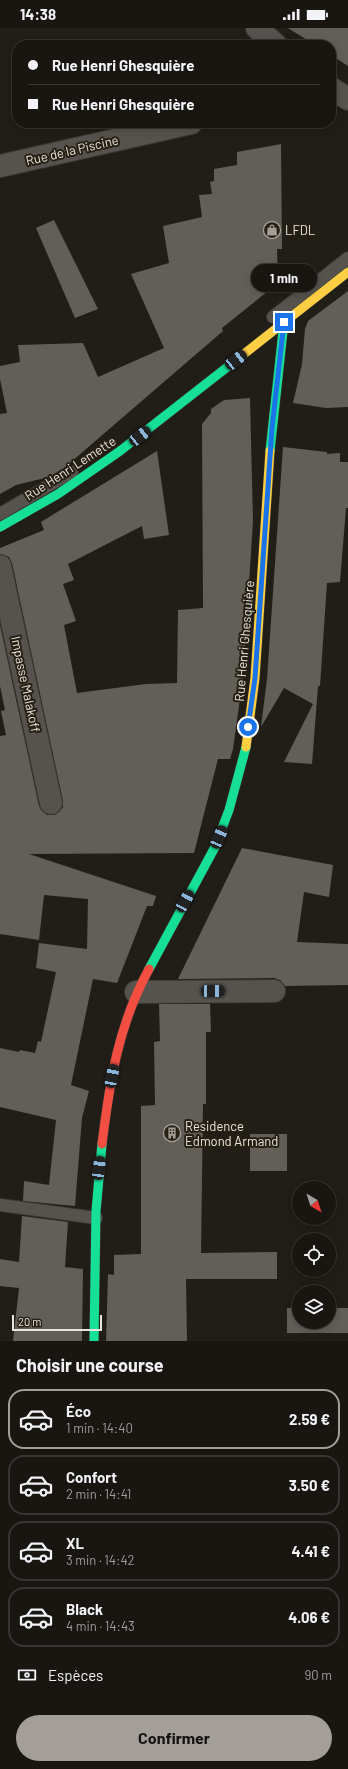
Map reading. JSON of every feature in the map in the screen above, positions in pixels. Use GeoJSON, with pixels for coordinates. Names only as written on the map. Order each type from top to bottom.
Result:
{"type":"FeatureCollection","features":[{"type":"Feature","properties":{"kind":"street"},"geometry":{"type":"LineString","coordinates":[[257,28],[262,40]]}},
{"type":"Feature","properties":{"kind":"street"},"geometry":{"type":"LineString","coordinates":[[257,28],[270,40]]}},
{"type":"Feature","properties":{"kind":"street"},"geometry":{"type":"LineString","coordinates":[[336,91],[348,99]]}},
{"type":"Feature","properties":{"kind":"street"},"geometry":{"type":"LineString","coordinates":[[336,96],[348,99]]}},
{"type":"Feature","properties":{"kind":"street","name":"Rue de la Piscine"},"geometry":{"type":"LineString","coordinates":[[0,166],[168,128]]}},
{"type":"Feature","properties":{"kind":"street","name":"Rue Henri Lemette"},"geometry":{"type":"LineString","coordinates":[[0,526],[58,494],[120,451],[348,272]]}},
{"type":"Feature","properties":{"kind":"street","name":"Rue Henri Ghesquière"},"geometry":{"type":"LineString","coordinates":[[94,1341],[98,1182],[110,1088],[119,1040],[136,992],[215,848],[229,810],[245,751],[255,678],[272,428],[284,322]]}},
{"type":"Feature","properties":{"kind":"street","name":"Impasse Malakoff"},"geometry":{"type":"LineString","coordinates":[[0,566],[51,803]]}},
{"type":"Feature","properties":{"kind":"street"},"geometry":{"type":"LineString","coordinates":[[136,992],[274,991]]}},
{"type":"Feature","properties":{"kind":"lane"},"geometry":{"type":"LineString","coordinates":[[0,514],[64,477],[111,445],[348,258]]}},
{"type":"Feature","properties":{"kind":"lane"},"geometry":{"type":"LineString","coordinates":[[0,1205],[96,1218]]}},
{"type":"Feature","properties":{"kind":"building"},"geometry":{"type":"Polygon","coordinates":[[[288,28],[348,28],[348,66],[336,58],[336,40],[307,40],[288,28]]]}},
{"type":"Feature","properties":{"kind":"building"},"geometry":{"type":"Polygon","coordinates":[[[281,144],[282,249],[277,249],[278,283],[222,328],[223,331],[64,468],[49,477],[16,485],[0,494],[0,414],[7,413],[0,379],[0,366],[20,362],[18,345],[83,343],[98,377],[164,348],[131,274],[169,263],[163,226],[202,217],[199,195],[212,194],[210,182],[214,181],[214,169],[237,165],[237,152],[281,144]]]}},
{"type":"Feature","properties":{"kind":"building"},"geometry":{"type":"Polygon","coordinates":[[[54,220],[98,309],[75,318],[36,228],[54,220]]]}},
{"type":"Feature","properties":{"kind":"building"},"geometry":{"type":"Polygon","coordinates":[[[348,291],[348,407],[326,408],[293,403],[302,364],[305,329],[308,321],[348,291]]]}},
{"type":"Feature","properties":{"kind":"building"},"geometry":{"type":"Polygon","coordinates":[[[250,398],[253,521],[243,677],[233,749],[230,759],[218,759],[194,853],[29,854],[156,896],[153,906],[147,906],[117,983],[93,979],[71,1085],[89,1091],[82,1118],[75,1206],[23,1201],[24,1181],[49,1185],[56,1120],[0,1107],[0,1048],[19,1052],[20,1050],[35,1053],[38,1041],[41,1042],[56,972],[36,968],[39,943],[87,949],[88,899],[44,895],[39,940],[0,934],[0,736],[6,735],[1,711],[5,710],[0,686],[0,625],[39,806],[47,815],[54,815],[63,807],[63,801],[12,563],[9,557],[0,554],[0,548],[44,530],[41,522],[157,451],[169,535],[144,539],[142,526],[68,564],[74,580],[63,584],[76,621],[64,625],[77,693],[146,684],[177,683],[178,610],[203,608],[202,424],[211,413],[211,409],[224,400],[250,398]]]}},
{"type":"Feature","properties":{"kind":"building"},"geometry":{"type":"Polygon","coordinates":[[[283,447],[327,452],[327,454],[340,453],[340,462],[348,462],[348,508],[346,508],[340,582],[327,583],[320,686],[318,686],[312,764],[284,762],[313,704],[284,688],[261,727],[267,679],[283,447]]]}},
{"type":"Feature","properties":{"kind":"building"},"geometry":{"type":"Polygon","coordinates":[[[242,848],[333,865],[329,897],[304,892],[297,942],[348,944],[348,985],[285,986],[280,980],[274,978],[178,979],[242,848]]]}},
{"type":"Feature","properties":{"kind":"building"},"geometry":{"type":"Polygon","coordinates":[[[159,1004],[210,1004],[211,1032],[206,1032],[206,1104],[203,1104],[201,1253],[277,1252],[277,1279],[186,1279],[187,1341],[106,1341],[108,1274],[114,1275],[114,1255],[141,1254],[141,1106],[155,1105],[154,1042],[160,1041],[159,1004]]]}},
{"type":"Feature","properties":{"kind":"building"},"geometry":{"type":"Polygon","coordinates":[[[250,1134],[287,1134],[287,1171],[250,1171],[250,1134]]]}},
{"type":"Feature","properties":{"kind":"building"},"geometry":{"type":"Polygon","coordinates":[[[22,1216],[68,1222],[65,1267],[83,1269],[82,1341],[13,1341],[19,1288],[0,1286],[0,1259],[19,1262],[22,1216]]]}},
{"type":"Feature","properties":{"kind":"building"},"geometry":{"type":"Polygon","coordinates":[[[287,1308],[292,1308],[292,1329],[336,1329],[336,1308],[348,1308],[348,1333],[287,1333],[287,1308]]]}},
{"type":"Feature","properties":{"kind":"traffic: fast"},"geometry":{"type":"LineString","coordinates":[[270,451],[284,322]]}},
{"type":"Feature","properties":{"kind":"traffic: fast"},"geometry":{"type":"LineString","coordinates":[[0,527],[58,494],[120,451],[235,361]]}},
{"type":"Feature","properties":{"kind":"traffic: fast"},"geometry":{"type":"LineString","coordinates":[[149,969],[215,847],[229,810],[246,747]]}},
{"type":"Feature","properties":{"kind":"traffic: fast"},"geometry":{"type":"LineString","coordinates":[[94,1341],[96,1211],[102,1144]]}},
{"type":"Feature","properties":{"kind":"traffic: slow"},"geometry":{"type":"LineString","coordinates":[[235,361],[348,272]]}},
{"type":"Feature","properties":{"kind":"traffic: slow"},"geometry":{"type":"LineString","coordinates":[[246,747],[255,678],[270,451]]}},
{"type":"Feature","properties":{"kind":"traffic: jam"},"geometry":{"type":"LineString","coordinates":[[102,1144],[108,1098],[117,1054],[130,1011],[138,990],[149,969]]}},
{"type":"Feature","properties":{"kind":"place","name":"LFDL"},"geometry":{"type":"Point","coordinates":[272,230]}},
{"type":"Feature","properties":{"kind":"place","name":"Residence Edmond Armand"},"geometry":{"type":"Point","coordinates":[172,1133]}},
{"type":"Feature","properties":{"kind":"route"},"geometry":{"type":"LineString","coordinates":[[248,727],[255,678],[272,428],[284,322]]}}]}
